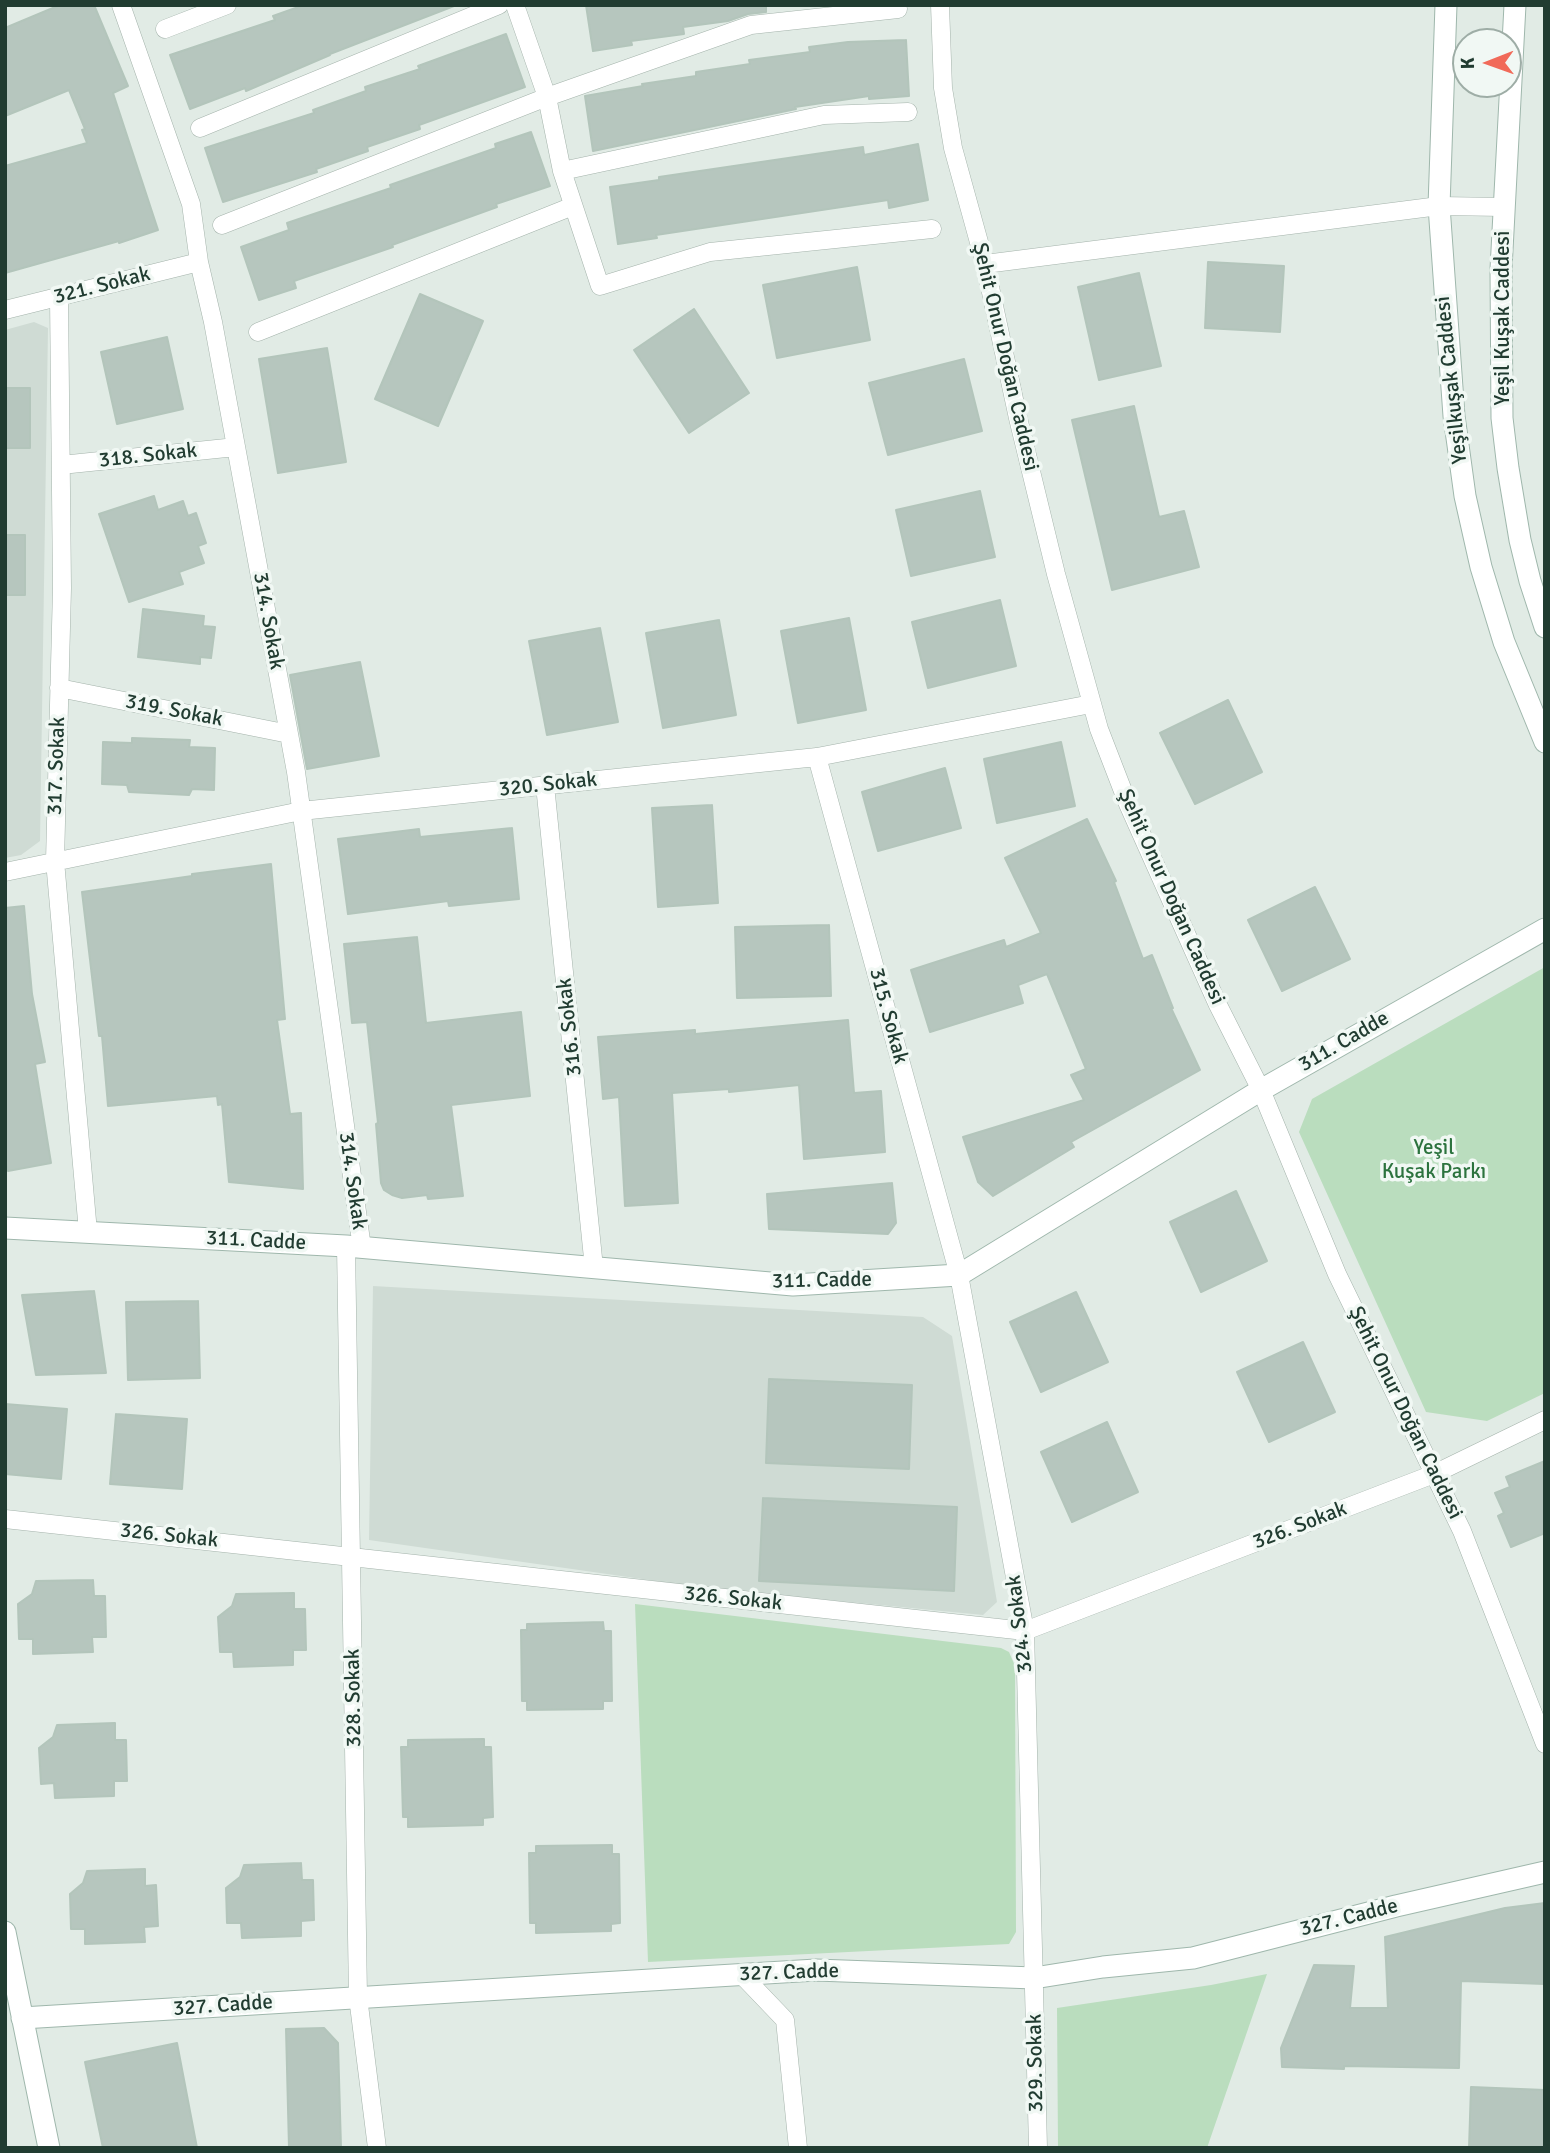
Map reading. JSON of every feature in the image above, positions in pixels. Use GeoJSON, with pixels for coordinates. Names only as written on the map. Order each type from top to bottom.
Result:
{"type":"FeatureCollection","features":[{"type":"Feature","properties":{"kind":"street","name":"314. Sokak"},"geometry":{"type":"LineString","coordinates":[[121,5],[191,204],[289,734],[301,811],[354,1247]]}},
{"type":"Feature","properties":{"kind":"street"},"geometry":{"type":"LineString","coordinates":[[165,29],[227,5]]}},
{"type":"Feature","properties":{"kind":"street"},"geometry":{"type":"LineString","coordinates":[[200,128],[499,5]]}},
{"type":"Feature","properties":{"kind":"street"},"geometry":{"type":"LineString","coordinates":[[515,5],[547,97],[562,171],[600,286],[710,252],[932,229]]}},
{"type":"Feature","properties":{"kind":"street","name":"Şehit Onur Doğan Caddesi"},"geometry":{"type":"LineString","coordinates":[[940,5],[943,88],[953,148],[985,264],[1049,548],[1091,704],[1128,804],[1218,1005],[1261,1090],[1337,1274],[1462,1531],[1545,1744]]}},
{"type":"Feature","properties":{"kind":"street","name":"Yeşilkuşak Caddesi"},"geometry":{"type":"LineString","coordinates":[[1446,5],[1438,206],[1454,416],[1465,496],[1481,567],[1500,630],[1545,742]]}},
{"type":"Feature","properties":{"kind":"street","name":"Yeşil Kuşak Caddesi"},"geometry":{"type":"LineString","coordinates":[[1515,5],[1501,282],[1502,418],[1520,540],[1545,627]]}},
{"type":"Feature","properties":{"kind":"street"},"geometry":{"type":"LineString","coordinates":[[222,225],[547,97],[751,25],[898,9]]}},
{"type":"Feature","properties":{"kind":"street"},"geometry":{"type":"LineString","coordinates":[[562,171],[824,115],[908,111]]}},
{"type":"Feature","properties":{"kind":"street"},"geometry":{"type":"LineString","coordinates":[[258,332],[573,206]]}},
{"type":"Feature","properties":{"kind":"street"},"geometry":{"type":"LineString","coordinates":[[985,264],[1438,206],[1504,207]]}},
{"type":"Feature","properties":{"kind":"street","name":"321. Sokak"},"geometry":{"type":"LineString","coordinates":[[5,310],[200,262]]}},
{"type":"Feature","properties":{"kind":"street","name":"317. Sokak"},"geometry":{"type":"LineString","coordinates":[[59,298],[62,588],[55,862],[88,1232]]}},
{"type":"Feature","properties":{"kind":"street","name":"318. Sokak"},"geometry":{"type":"LineString","coordinates":[[61,465],[236,447]]}},
{"type":"Feature","properties":{"kind":"street","name":"319. Sokak"},"geometry":{"type":"LineString","coordinates":[[59,688],[289,734]]}},
{"type":"Feature","properties":{"kind":"street","name":"320. Sokak"},"geometry":{"type":"LineString","coordinates":[[5,872],[301,811],[817,757],[1091,704]]}},
{"type":"Feature","properties":{"kind":"street","name":"315. Sokak"},"geometry":{"type":"LineString","coordinates":[[817,757],[959,1275]]}},
{"type":"Feature","properties":{"kind":"street","name":"316. Sokak"},"geometry":{"type":"LineString","coordinates":[[545,785],[594,1268]]}},
{"type":"Feature","properties":{"kind":"street","name":"311. Cadde"},"geometry":{"type":"LineString","coordinates":[[5,1228],[354,1247],[793,1285],[959,1275],[1261,1090],[1545,929]]}},
{"type":"Feature","properties":{"kind":"street","name":"328. Sokak"},"geometry":{"type":"LineString","coordinates":[[354,1247],[352,1556],[358,1997],[377,2148]]}},
{"type":"Feature","properties":{"kind":"street","name":"324. Sokak"},"geometry":{"type":"LineString","coordinates":[[959,1275],[1025,1631],[1034,1978]]}},
{"type":"Feature","properties":{"kind":"street","name":"326. Sokak"},"geometry":{"type":"LineString","coordinates":[[5,1518],[1025,1631],[1434,1474],[1545,1420]]}},
{"type":"Feature","properties":{"kind":"street","name":"327. Cadde"},"geometry":{"type":"LineString","coordinates":[[22,2018],[816,1970],[1034,1978],[1103,1967],[1193,1958],[1396,1906],[1545,1872]]}},
{"type":"Feature","properties":{"kind":"street"},"geometry":{"type":"LineString","coordinates":[[5,1933],[49,2148]]}},
{"type":"Feature","properties":{"kind":"street"},"geometry":{"type":"LineString","coordinates":[[741,1974],[785,2020],[798,2148]]}},
{"type":"Feature","properties":{"kind":"street","name":"329. Sokak"},"geometry":{"type":"LineString","coordinates":[[1034,1978],[1038,2148]]}},
{"type":"Feature","properties":{"kind":"shaded area"},"geometry":{"type":"Polygon","coordinates":[[[34,322],[48,328],[40,841],[21,855],[5,858],[5,330],[34,322]]]}},
{"type":"Feature","properties":{"kind":"shaded area"},"geometry":{"type":"Polygon","coordinates":[[[373,1286],[923,1317],[952,1336],[997,1602],[983,1615],[705,1588],[369,1540],[373,1286]]]}},
{"type":"Feature","properties":{"kind":"green space","name":"Yeşil Kuşak Parkı"},"geometry":{"type":"Polygon","coordinates":[[[1545,967],[1545,1393],[1487,1421],[1426,1412],[1299,1132],[1312,1099],[1545,967]]]}},
{"type":"Feature","properties":{"kind":"green space"},"geometry":{"type":"Polygon","coordinates":[[[635,1604],[1001,1648],[1009,1652],[1015,1666],[1016,1932],[1009,1944],[648,1962],[635,1604]]]}},
{"type":"Feature","properties":{"kind":"green space"},"geometry":{"type":"Polygon","coordinates":[[[1267,1974],[1207,2148],[1058,2148],[1057,2008],[1267,1974]]]}},
{"type":"Feature","properties":{"kind":"building"},"geometry":{"type":"Polygon","coordinates":[[[60,5],[94,5],[128,86],[113,93],[158,230],[5,273],[5,166],[87,143],[82,130],[85,129],[69,90],[5,116],[5,28],[60,5]]]}},
{"type":"Feature","properties":{"kind":"building"},"geometry":{"type":"Polygon","coordinates":[[[304,5],[454,6],[330,54],[246,91],[245,88],[190,109],[170,55],[275,20],[273,16],[304,5]]]}},
{"type":"Feature","properties":{"kind":"building"},"geometry":{"type":"Polygon","coordinates":[[[586,5],[766,5],[766,12],[683,27],[684,34],[631,41],[632,45],[593,51],[586,5]]]}},
{"type":"Feature","properties":{"kind":"building"},"geometry":{"type":"Polygon","coordinates":[[[506,34],[525,87],[419,125],[420,129],[367,147],[368,151],[316,169],[317,172],[223,202],[205,148],[314,113],[313,110],[366,91],[365,87],[420,69],[418,66],[506,34]]]}},
{"type":"Feature","properties":{"kind":"building"},"geometry":{"type":"Polygon","coordinates":[[[906,40],[909,96],[869,99],[869,96],[795,107],[796,109],[593,151],[585,96],[696,76],[696,72],[750,64],[749,60],[810,52],[809,47],[848,42],[906,40]]]}},
{"type":"Feature","properties":{"kind":"building"},"geometry":{"type":"Polygon","coordinates":[[[531,132],[550,186],[496,204],[497,207],[392,245],[393,247],[294,281],[296,288],[259,300],[241,247],[289,230],[287,223],[391,188],[390,185],[496,148],[495,144],[531,132]]]}},
{"type":"Feature","properties":{"kind":"building"},"geometry":{"type":"Polygon","coordinates":[[[918,144],[928,200],[889,208],[888,200],[656,235],[657,238],[618,244],[610,187],[659,180],[659,177],[863,147],[864,155],[918,144]]]}},
{"type":"Feature","properties":{"kind":"building"},"geometry":{"type":"Polygon","coordinates":[[[1208,262],[1284,266],[1280,332],[1205,328],[1208,262]]]}},
{"type":"Feature","properties":{"kind":"building"},"geometry":{"type":"Polygon","coordinates":[[[857,267],[870,340],[777,358],[763,285],[857,267]]]}},
{"type":"Feature","properties":{"kind":"building"},"geometry":{"type":"Polygon","coordinates":[[[1139,273],[1161,366],[1099,380],[1078,287],[1139,273]]]}},
{"type":"Feature","properties":{"kind":"building"},"geometry":{"type":"Polygon","coordinates":[[[420,294],[483,321],[438,426],[375,399],[420,294]]]}},
{"type":"Feature","properties":{"kind":"building"},"geometry":{"type":"Polygon","coordinates":[[[694,309],[749,393],[689,433],[634,350],[694,309]]]}},
{"type":"Feature","properties":{"kind":"building"},"geometry":{"type":"Polygon","coordinates":[[[167,337],[183,409],[117,424],[101,352],[167,337]]]}},
{"type":"Feature","properties":{"kind":"building"},"geometry":{"type":"Polygon","coordinates":[[[327,348],[346,462],[278,473],[259,359],[327,348]]]}},
{"type":"Feature","properties":{"kind":"building"},"geometry":{"type":"Polygon","coordinates":[[[964,359],[982,431],[888,455],[869,383],[964,359]]]}},
{"type":"Feature","properties":{"kind":"building"},"geometry":{"type":"Polygon","coordinates":[[[5,388],[30,388],[30,448],[5,448],[5,388]]]}},
{"type":"Feature","properties":{"kind":"building"},"geometry":{"type":"Polygon","coordinates":[[[1134,406],[1159,517],[1184,511],[1199,567],[1112,590],[1072,420],[1134,406]]]}},
{"type":"Feature","properties":{"kind":"building"},"geometry":{"type":"Polygon","coordinates":[[[980,491],[995,557],[911,576],[896,510],[980,491]]]}},
{"type":"Feature","properties":{"kind":"building"},"geometry":{"type":"Polygon","coordinates":[[[154,496],[158,510],[183,501],[188,516],[196,513],[206,543],[198,546],[204,563],[179,572],[183,584],[129,602],[99,514],[154,496]]]}},
{"type":"Feature","properties":{"kind":"building"},"geometry":{"type":"Polygon","coordinates":[[[5,535],[25,535],[25,595],[5,595],[5,535]]]}},
{"type":"Feature","properties":{"kind":"building"},"geometry":{"type":"Polygon","coordinates":[[[1000,600],[1016,666],[928,688],[912,622],[1000,600]]]}},
{"type":"Feature","properties":{"kind":"building"},"geometry":{"type":"Polygon","coordinates":[[[143,609],[204,616],[203,626],[215,627],[211,658],[200,657],[200,664],[138,657],[143,609]]]}},
{"type":"Feature","properties":{"kind":"building"},"geometry":{"type":"Polygon","coordinates":[[[849,618],[866,710],[798,723],[781,631],[849,618]]]}},
{"type":"Feature","properties":{"kind":"building"},"geometry":{"type":"Polygon","coordinates":[[[719,620],[736,715],[663,728],[646,633],[719,620]]]}},
{"type":"Feature","properties":{"kind":"building"},"geometry":{"type":"Polygon","coordinates":[[[600,628],[618,722],[547,735],[529,641],[600,628]]]}},
{"type":"Feature","properties":{"kind":"building"},"geometry":{"type":"Polygon","coordinates":[[[360,662],[379,756],[307,769],[290,675],[360,662]]]}},
{"type":"Feature","properties":{"kind":"building"},"geometry":{"type":"Polygon","coordinates":[[[1228,700],[1262,772],[1195,804],[1160,733],[1228,700]]]}},
{"type":"Feature","properties":{"kind":"building"},"geometry":{"type":"Polygon","coordinates":[[[132,738],[190,740],[189,747],[215,748],[214,790],[192,789],[189,795],[129,792],[127,785],[102,784],[103,742],[132,743],[132,738]]]}},
{"type":"Feature","properties":{"kind":"building"},"geometry":{"type":"Polygon","coordinates":[[[1061,742],[1075,806],[997,823],[984,759],[1061,742]]]}},
{"type":"Feature","properties":{"kind":"building"},"geometry":{"type":"Polygon","coordinates":[[[945,768],[961,828],[878,851],[862,792],[945,768]]]}},
{"type":"Feature","properties":{"kind":"building"},"geometry":{"type":"Polygon","coordinates":[[[712,805],[718,903],[658,907],[652,808],[712,805]]]}},
{"type":"Feature","properties":{"kind":"building"},"geometry":{"type":"Polygon","coordinates":[[[1087,819],[1116,881],[1114,882],[1143,959],[1152,955],[1171,1008],[1200,1070],[1071,1142],[1074,1147],[993,1196],[978,1182],[963,1137],[1084,1100],[1071,1075],[1086,1069],[1047,974],[1018,985],[1023,1003],[930,1032],[911,970],[1004,940],[1006,947],[1041,933],[1005,858],[1087,819]]]}},
{"type":"Feature","properties":{"kind":"building"},"geometry":{"type":"Polygon","coordinates":[[[512,828],[519,899],[449,906],[448,901],[348,914],[338,839],[419,829],[420,837],[512,828]]]}},
{"type":"Feature","properties":{"kind":"building"},"geometry":{"type":"Polygon","coordinates":[[[271,864],[285,1019],[277,1020],[290,1114],[301,1113],[303,1189],[229,1182],[222,1104],[218,1105],[217,1096],[108,1106],[102,1036],[99,1036],[82,892],[271,864]]]}},
{"type":"Feature","properties":{"kind":"building"},"geometry":{"type":"Polygon","coordinates":[[[1315,887],[1350,959],[1282,991],[1248,920],[1315,887]]]}},
{"type":"Feature","properties":{"kind":"building"},"geometry":{"type":"Polygon","coordinates":[[[24,906],[32,994],[45,1062],[35,1064],[51,1163],[8,1171],[5,1159],[5,908],[24,906]]]}},
{"type":"Feature","properties":{"kind":"building"},"geometry":{"type":"Polygon","coordinates":[[[829,925],[831,996],[737,998],[735,927],[829,925]]]}},
{"type":"Feature","properties":{"kind":"building"},"geometry":{"type":"Polygon","coordinates":[[[417,937],[426,1023],[521,1012],[530,1096],[451,1105],[463,1196],[428,1199],[427,1195],[402,1198],[384,1190],[381,1183],[378,1123],[367,1022],[352,1023],[344,944],[417,937]]]}},
{"type":"Feature","properties":{"kind":"building"},"geometry":{"type":"Polygon","coordinates":[[[848,1020],[854,1093],[881,1091],[885,1152],[804,1159],[799,1085],[729,1092],[729,1089],[672,1093],[678,1203],[625,1206],[619,1097],[603,1099],[598,1037],[695,1030],[695,1034],[848,1020]]]}},
{"type":"Feature","properties":{"kind":"building"},"geometry":{"type":"Polygon","coordinates":[[[892,1183],[896,1223],[888,1234],[769,1229],[767,1194],[892,1183]]]}},
{"type":"Feature","properties":{"kind":"building"},"geometry":{"type":"Polygon","coordinates":[[[1236,1191],[1267,1261],[1201,1292],[1170,1222],[1236,1191]]]}},
{"type":"Feature","properties":{"kind":"building"},"geometry":{"type":"Polygon","coordinates":[[[94,1291],[106,1373],[36,1375],[22,1295],[94,1291]]]}},
{"type":"Feature","properties":{"kind":"building"},"geometry":{"type":"Polygon","coordinates":[[[1076,1292],[1108,1362],[1041,1392],[1010,1322],[1076,1292]]]}},
{"type":"Feature","properties":{"kind":"building"},"geometry":{"type":"Polygon","coordinates":[[[198,1301],[200,1378],[128,1380],[126,1302],[198,1301]]]}},
{"type":"Feature","properties":{"kind":"building"},"geometry":{"type":"Polygon","coordinates":[[[1303,1342],[1335,1412],[1269,1442],[1237,1372],[1303,1342]]]}},
{"type":"Feature","properties":{"kind":"building"},"geometry":{"type":"Polygon","coordinates":[[[769,1379],[912,1385],[909,1469],[766,1463],[769,1379]]]}},
{"type":"Feature","properties":{"kind":"building"},"geometry":{"type":"Polygon","coordinates":[[[5,1404],[67,1409],[61,1479],[5,1474],[5,1404]]]}},
{"type":"Feature","properties":{"kind":"building"},"geometry":{"type":"Polygon","coordinates":[[[116,1414],[187,1419],[182,1489],[110,1484],[116,1414]]]}},
{"type":"Feature","properties":{"kind":"building"},"geometry":{"type":"Polygon","coordinates":[[[1107,1422],[1138,1492],[1072,1522],[1041,1452],[1107,1422]]]}},
{"type":"Feature","properties":{"kind":"building"},"geometry":{"type":"Polygon","coordinates":[[[1545,1461],[1545,1533],[1511,1547],[1498,1516],[1504,1513],[1495,1493],[1510,1487],[1506,1477],[1545,1461]]]}},
{"type":"Feature","properties":{"kind":"building"},"geometry":{"type":"Polygon","coordinates":[[[763,1498],[957,1507],[954,1591],[759,1581],[763,1498]]]}},
{"type":"Feature","properties":{"kind":"building"},"geometry":{"type":"Polygon","coordinates":[[[93,1580],[94,1596],[105,1596],[106,1637],[92,1637],[93,1652],[33,1654],[33,1639],[19,1639],[18,1604],[32,1594],[36,1581],[93,1580]]]}},
{"type":"Feature","properties":{"kind":"building"},"geometry":{"type":"Polygon","coordinates":[[[294,1593],[294,1609],[305,1609],[306,1650],[293,1650],[293,1665],[234,1667],[233,1652],[220,1652],[218,1617],[232,1606],[236,1594],[294,1593]]]}},
{"type":"Feature","properties":{"kind":"building"},"geometry":{"type":"Polygon","coordinates":[[[603,1622],[604,1631],[611,1631],[612,1701],[603,1701],[603,1709],[527,1710],[527,1701],[522,1701],[521,1630],[527,1630],[527,1624],[603,1622]]]}},
{"type":"Feature","properties":{"kind":"building"},"geometry":{"type":"Polygon","coordinates":[[[115,1723],[115,1740],[126,1740],[127,1781],[114,1781],[114,1796],[55,1798],[54,1783],[41,1784],[39,1748],[53,1737],[57,1725],[115,1723]]]}},
{"type":"Feature","properties":{"kind":"building"},"geometry":{"type":"Polygon","coordinates":[[[484,1739],[484,1747],[491,1747],[493,1817],[483,1818],[483,1825],[408,1827],[408,1817],[403,1817],[401,1747],[408,1747],[408,1740],[484,1739]]]}},
{"type":"Feature","properties":{"kind":"building"},"geometry":{"type":"Polygon","coordinates":[[[612,1845],[612,1854],[619,1854],[620,1923],[611,1924],[611,1931],[536,1933],[536,1923],[530,1923],[529,1853],[536,1853],[536,1846],[612,1845]]]}},
{"type":"Feature","properties":{"kind":"building"},"geometry":{"type":"Polygon","coordinates":[[[301,1863],[302,1880],[313,1880],[314,1920],[301,1921],[301,1936],[242,1938],[241,1923],[227,1923],[226,1888],[240,1877],[244,1865],[301,1863]]]}},
{"type":"Feature","properties":{"kind":"building"},"geometry":{"type":"Polygon","coordinates":[[[145,1869],[145,1886],[156,1885],[158,1926],[144,1927],[145,1942],[85,1944],[85,1929],[71,1929],[70,1894],[83,1883],[87,1871],[145,1869]]]}},
{"type":"Feature","properties":{"kind":"building"},"geometry":{"type":"Polygon","coordinates":[[[1545,1903],[1545,1984],[1461,1981],[1459,2068],[1282,2067],[1281,2048],[1314,1965],[1354,1966],[1350,2008],[1388,2008],[1385,1937],[1505,1908],[1545,1903]]]}},
{"type":"Feature","properties":{"kind":"building"},"geometry":{"type":"Polygon","coordinates":[[[324,2028],[338,2043],[341,2148],[289,2148],[286,2029],[324,2028]]]}},
{"type":"Feature","properties":{"kind":"building"},"geometry":{"type":"Polygon","coordinates":[[[177,2043],[197,2148],[103,2148],[85,2062],[177,2043]]]}},
{"type":"Feature","properties":{"kind":"building"},"geometry":{"type":"Polygon","coordinates":[[[1471,2087],[1545,2090],[1545,2148],[1469,2148],[1471,2087]]]}}]}
